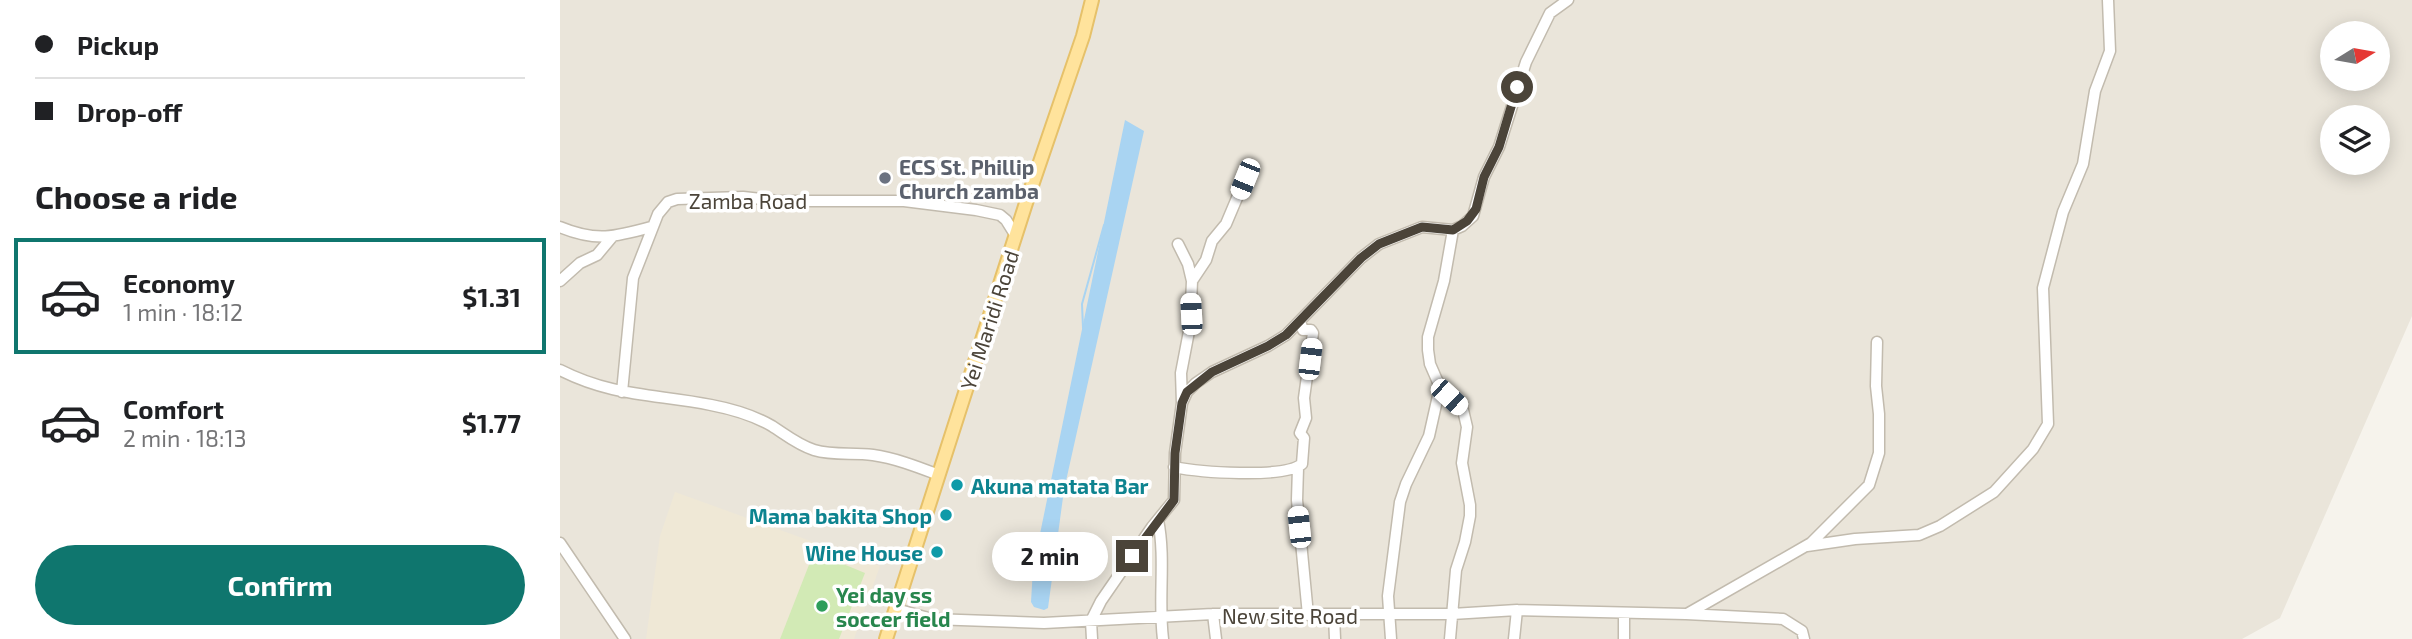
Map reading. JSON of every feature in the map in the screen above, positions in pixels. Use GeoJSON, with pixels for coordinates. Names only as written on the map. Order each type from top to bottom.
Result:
{"type":"FeatureCollection","features":[{"type":"Feature","properties":{"kind":"main road","name":"Yei Maridi Road"},"geometry":{"type":"LineString","coordinates":[[886,639],[1083,36],[1092,0]]}},
{"type":"Feature","properties":{"kind":"street"},"geometry":{"type":"LineString","coordinates":[[1182,403],[1187,392],[1212,372],[1286,335],[1361,258],[1379,244],[1422,227],[1453,230],[1473,216],[1484,177],[1499,147],[1526,62],[1549,13],[1568,0]]}},
{"type":"Feature","properties":{"kind":"street"},"geometry":{"type":"LineString","coordinates":[[1807,546],[1855,539],[1919,535],[1940,526],[1994,492],[2033,449],[2048,424],[2043,288],[2063,212],[2084,164],[2095,91],[2110,51],[2108,0]]}},
{"type":"Feature","properties":{"kind":"street"},"geometry":{"type":"LineString","coordinates":[[1192,281],[1206,260],[1212,241],[1226,224],[1245,179]]}},
{"type":"Feature","properties":{"kind":"street","name":"Zamba Road"},"geometry":{"type":"LineString","coordinates":[[622,392],[633,278],[651,227],[662,206],[677,199],[743,197],[779,201],[904,201],[1000,215],[1016,236]]}},
{"type":"Feature","properties":{"kind":"street"},"geometry":{"type":"LineString","coordinates":[[560,227],[590,238],[613,237],[651,227]]}},
{"type":"Feature","properties":{"kind":"street"},"geometry":{"type":"LineString","coordinates":[[1450,639],[1456,570],[1470,516],[1462,471],[1467,426],[1463,410],[1440,387],[1430,364],[1428,337],[1444,281],[1453,230]]}},
{"type":"Feature","properties":{"kind":"street"},"geometry":{"type":"LineString","coordinates":[[560,281],[580,263],[597,255],[613,237]]}},
{"type":"Feature","properties":{"kind":"street"},"geometry":{"type":"LineString","coordinates":[[1092,639],[1091,621],[1105,594],[1174,500],[1174,467],[1182,403],[1181,373],[1190,326],[1192,281],[1188,264],[1178,244]]}},
{"type":"Feature","properties":{"kind":"street"},"geometry":{"type":"LineString","coordinates":[[1300,321],[1303,330],[1311,330],[1313,333],[1305,390],[1306,418],[1300,435],[1304,438],[1303,461],[1297,468],[1297,500],[1308,615]]}},
{"type":"Feature","properties":{"kind":"street"},"geometry":{"type":"LineString","coordinates":[[1686,614],[1807,546],[1869,485],[1879,453],[1877,342]]}},
{"type":"Feature","properties":{"kind":"street"},"geometry":{"type":"LineString","coordinates":[[560,370],[599,387],[736,411],[757,418],[790,439],[816,450],[843,455],[872,454],[912,464],[939,475]]}},
{"type":"Feature","properties":{"kind":"street"},"geometry":{"type":"LineString","coordinates":[[1391,639],[1389,579],[1400,502],[1429,436],[1440,387]]}},
{"type":"Feature","properties":{"kind":"street"},"geometry":{"type":"LineString","coordinates":[[1174,467],[1249,472],[1297,468]]}},
{"type":"Feature","properties":{"kind":"street"},"geometry":{"type":"LineString","coordinates":[[1158,520],[1163,560],[1163,639]]}},
{"type":"Feature","properties":{"kind":"street"},"geometry":{"type":"LineString","coordinates":[[560,543],[625,639]]}},
{"type":"Feature","properties":{"kind":"street","name":"New site Road"},"geometry":{"type":"LineString","coordinates":[[896,609],[932,619],[1044,623],[1213,614],[1389,615],[1517,610],[1686,614],[1783,619],[1802,631],[1804,639]]}},
{"type":"Feature","properties":{"kind":"street"},"geometry":{"type":"LineString","coordinates":[[1514,639],[1517,610]]}},
{"type":"Feature","properties":{"kind":"street"},"geometry":{"type":"LineString","coordinates":[[1624,613],[1624,639]]}},
{"type":"Feature","properties":{"kind":"street"},"geometry":{"type":"LineString","coordinates":[[1213,614],[1216,639]]}},
{"type":"Feature","properties":{"kind":"street"},"geometry":{"type":"LineString","coordinates":[[1334,615],[1335,639]]}},
{"type":"Feature","properties":{"kind":"shaded area"},"geometry":{"type":"Polygon","coordinates":[[[560,0],[2412,0],[2412,316],[2280,618],[2242,639],[560,639],[560,0]]]}},
{"type":"Feature","properties":{"kind":"shaded area"},"geometry":{"type":"Polygon","coordinates":[[[675,492],[880,566],[854,639],[646,639],[660,536],[675,492]]]}},
{"type":"Feature","properties":{"kind":"green space","name":"Yei day ss soccer field"},"geometry":{"type":"Polygon","coordinates":[[[814,552],[865,573],[839,639],[780,639],[814,552]]]}},
{"type":"Feature","properties":{"kind":"water"},"geometry":{"type":"Polygon","coordinates":[[[1125,120],[1144,131],[1064,490],[1048,608],[1044,610],[1034,607],[1031,602],[1033,568],[1125,120]]]}},
{"type":"Feature","properties":{"kind":"waterway"},"geometry":{"type":"LineString","coordinates":[[1083,328],[1082,304],[1104,225]]}},
{"type":"Feature","properties":{"kind":"place","name":"ECS St. Phillip Church zamba"},"geometry":{"type":"Point","coordinates":[885,178]}},
{"type":"Feature","properties":{"kind":"place","name":"Akuna matata Bar"},"geometry":{"type":"Point","coordinates":[957,485]}},
{"type":"Feature","properties":{"kind":"place","name":"Mama bakita Shop"},"geometry":{"type":"Point","coordinates":[946,515]}},
{"type":"Feature","properties":{"kind":"place","name":"Wine House"},"geometry":{"type":"Point","coordinates":[937,552]}},
{"type":"Feature","properties":{"kind":"place","name":"Yei day ss soccer field"},"geometry":{"type":"Point","coordinates":[822,606]}},
{"type":"Feature","properties":{"kind":"route"},"geometry":{"type":"LineString","coordinates":[[1132,556],[1174,500],[1175,453],[1182,403],[1187,392],[1212,372],[1286,335],[1361,258],[1379,244],[1422,227],[1453,230],[1473,216],[1486,171],[1499,147],[1517,87]]}}]}
